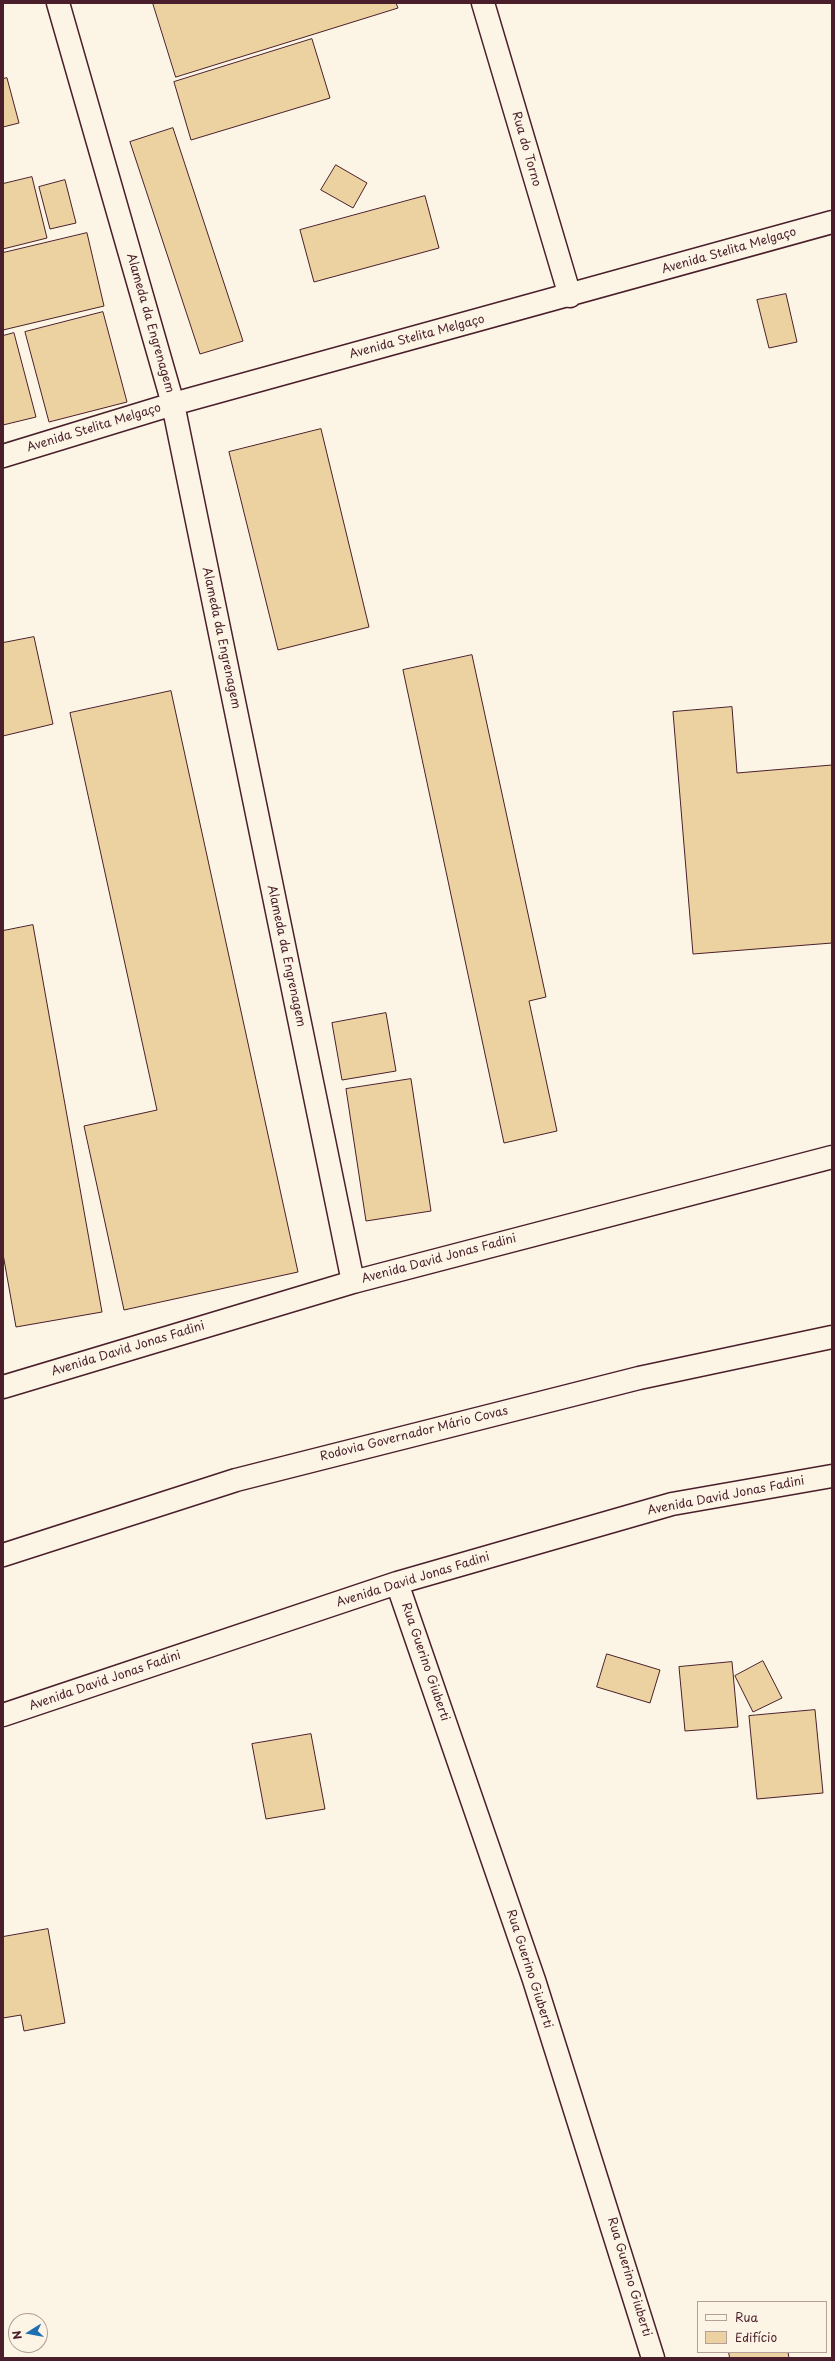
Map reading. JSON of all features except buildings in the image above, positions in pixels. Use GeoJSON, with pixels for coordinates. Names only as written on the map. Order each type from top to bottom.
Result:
{"type":"FeatureCollection","features":[{"type":"Feature","properties":{"kind":"main road","name":"Alameda da Engrenagem"},"geometry":{"type":"LineString","coordinates":[[58,3],[173,404],[353,1282]]}},
{"type":"Feature","properties":{"kind":"main road","name":"Rua do Torno"},"geometry":{"type":"LineString","coordinates":[[483,3],[570,296]]}},
{"type":"Feature","properties":{"kind":"main road","name":"Avenida Stelita Melgaço"},"geometry":{"type":"LineString","coordinates":[[3,456],[173,404],[570,296],[832,222]]}},
{"type":"Feature","properties":{"kind":"main road","name":"Avenida David Jonas Fadini"},"geometry":{"type":"LineString","coordinates":[[3,1387],[353,1282],[832,1157]]}},
{"type":"Feature","properties":{"kind":"main road","name":"Rodovia Governador Mário Covas"},"geometry":{"type":"LineString","coordinates":[[3,1555],[236,1480],[639,1378],[832,1337]]}},
{"type":"Feature","properties":{"kind":"main road","name":"Avenida David Jonas Fadini"},"geometry":{"type":"LineString","coordinates":[[3,1716],[397,1583],[672,1504],[832,1476]]}},
{"type":"Feature","properties":{"kind":"main road","name":"Rua Guerino Giuberti"},"geometry":{"type":"LineString","coordinates":[[397,1583],[534,1980],[653,2358]]}}]}
